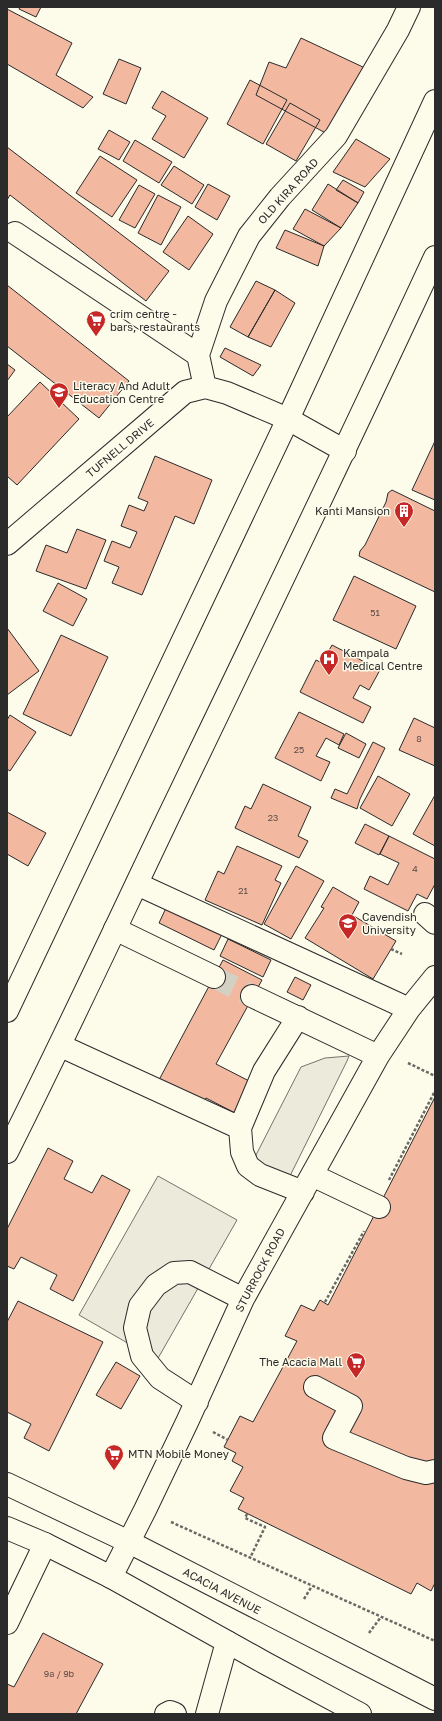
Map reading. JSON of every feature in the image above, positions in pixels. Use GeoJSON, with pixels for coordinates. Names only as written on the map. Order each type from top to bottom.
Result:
{"type":"FeatureCollection","features":[{"type":"Feature","properties":{"kind":"main road","name":"OLD KIRA ROAD"},"geometry":{"type":"LineString","coordinates":[[198,355],[216,301],[249,236],[280,197],[336,136],[398,30],[409,7]]}},
{"type":"Feature","properties":{"kind":"main road"},"geometry":{"type":"LineString","coordinates":[[7,1011],[288,419],[435,101]]}},
{"type":"Feature","properties":{"kind":"main road"},"geometry":{"type":"LineString","coordinates":[[15,233],[198,355],[205,387]]}},
{"type":"Feature","properties":{"kind":"main road"},"geometry":{"type":"LineString","coordinates":[[7,1152],[60,1046],[136,884],[345,451],[435,257]]}},
{"type":"Feature","properties":{"kind":"main road","name":"TUFNELL DRIVE"},"geometry":{"type":"LineString","coordinates":[[7,544],[185,392],[205,387],[227,393],[288,419],[345,451]]}},
{"type":"Feature","properties":{"kind":"main road"},"geometry":{"type":"LineString","coordinates":[[136,884],[409,1009]]}},
{"type":"Feature","properties":{"kind":"main road"},"geometry":{"type":"LineString","coordinates":[[115,929],[214,977]]}},
{"type":"Feature","properties":{"kind":"main road","name":"STURROCK ROAD"},"geometry":{"type":"LineString","coordinates":[[111,1577],[197,1402],[243,1299],[378,1056],[409,1009],[435,977]]}},
{"type":"Feature","properties":{"kind":"main road"},"geometry":{"type":"LineString","coordinates":[[252,996],[378,1056]]}},
{"type":"Feature","properties":{"kind":"main road"},"geometry":{"type":"LineString","coordinates":[[298,1017],[264,1071],[240,1128],[242,1152],[248,1166],[260,1175],[308,1183],[378,1206]]}},
{"type":"Feature","properties":{"kind":"main road"},"geometry":{"type":"LineString","coordinates":[[60,1046],[240,1128]]}},
{"type":"Feature","properties":{"kind":"main road"},"geometry":{"type":"LineString","coordinates":[[197,1402],[160,1378],[142,1356],[135,1328],[140,1306],[156,1285],[174,1273],[190,1272],[243,1299]]}},
{"type":"Feature","properties":{"kind":"main road"},"geometry":{"type":"LineString","coordinates":[[315,1387],[351,1406],[334,1438],[406,1468],[426,1473],[435,1471]]}},
{"type":"Feature","properties":{"kind":"main road","name":"ACACIA AVENUE"},"geometry":{"type":"LineString","coordinates":[[7,1484],[129,1542],[435,1699]]}},
{"type":"Feature","properties":{"kind":"main road"},"geometry":{"type":"LineString","coordinates":[[7,1528],[45,1544],[111,1577],[360,1714]]}},
{"type":"Feature","properties":{"kind":"main road"},"geometry":{"type":"LineString","coordinates":[[7,1623],[45,1544]]}},
{"type":"Feature","properties":{"kind":"main road"},"geometry":{"type":"LineString","coordinates":[[207,1714],[227,1642]]}},
{"type":"Feature","properties":{"kind":"main road"},"geometry":{"type":"LineString","coordinates":[[166,1714],[170,1712],[175,1714]]}},
{"type":"Feature","properties":{"kind":"path"},"geometry":{"type":"LineString","coordinates":[[391,949],[402,954]]}},
{"type":"Feature","properties":{"kind":"path"},"geometry":{"type":"LineString","coordinates":[[325,1302],[378,1206],[398,1161],[435,1091]]}},
{"type":"Feature","properties":{"kind":"path"},"geometry":{"type":"LineString","coordinates":[[145,1510],[435,1641]]}},
{"type":"Feature","properties":{"kind":"path"},"geometry":{"type":"LineString","coordinates":[[247,1514],[245,1518],[265,1527],[250,1558]]}},
{"type":"Feature","properties":{"kind":"shaded area"},"geometry":{"type":"Polygon","coordinates":[[[349,1056],[284,1188],[257,1170],[256,1155],[301,1067],[325,1058],[349,1056]]]}},
{"type":"Feature","properties":{"kind":"shaded area"},"geometry":{"type":"Polygon","coordinates":[[[158,1176],[237,1220],[157,1360],[79,1315],[158,1176]]]}},
{"type":"Feature","properties":{"kind":"building"},"geometry":{"type":"Polygon","coordinates":[[[20,7],[41,7],[36,17],[19,9],[20,7]]]}},
{"type":"Feature","properties":{"kind":"building"},"geometry":{"type":"Polygon","coordinates":[[[7,9],[72,43],[56,75],[93,97],[83,108],[7,64],[7,9]]]}},
{"type":"Feature","properties":{"kind":"building"},"geometry":{"type":"Polygon","coordinates":[[[301,38],[365,68],[331,136],[256,95],[269,62],[286,68],[301,38]]]}},
{"type":"Feature","properties":{"kind":"building"},"geometry":{"type":"Polygon","coordinates":[[[119,59],[141,68],[126,104],[103,94],[119,59]]]}},
{"type":"Feature","properties":{"kind":"building"},"geometry":{"type":"Polygon","coordinates":[[[250,80],[287,100],[263,144],[227,124],[250,80]]]}},
{"type":"Feature","properties":{"kind":"building"},"geometry":{"type":"Polygon","coordinates":[[[162,91],[208,118],[184,158],[152,139],[166,116],[152,108],[162,91]]]}},
{"type":"Feature","properties":{"kind":"building"},"geometry":{"type":"Polygon","coordinates":[[[290,103],[320,120],[296,161],[266,144],[290,103]]]}},
{"type":"Feature","properties":{"kind":"building"},"geometry":{"type":"Polygon","coordinates":[[[109,130],[130,142],[119,160],[98,149],[109,130]]]}},
{"type":"Feature","properties":{"kind":"building"},"geometry":{"type":"Polygon","coordinates":[[[356,139],[390,159],[365,187],[333,172],[356,139]]]}},
{"type":"Feature","properties":{"kind":"building"},"geometry":{"type":"Polygon","coordinates":[[[135,140],[172,162],[159,183],[123,161],[135,140]]]}},
{"type":"Feature","properties":{"kind":"building"},"geometry":{"type":"Polygon","coordinates":[[[7,147],[169,271],[146,301],[10,195],[7,200],[7,147]]]}},
{"type":"Feature","properties":{"kind":"building"},"geometry":{"type":"Polygon","coordinates":[[[100,156],[137,180],[112,217],[76,193],[100,156]]]}},
{"type":"Feature","properties":{"kind":"building"},"geometry":{"type":"Polygon","coordinates":[[[174,166],[204,185],[192,204],[161,185],[174,166]]]}},
{"type":"Feature","properties":{"kind":"building"},"geometry":{"type":"Polygon","coordinates":[[[343,180],[364,192],[358,203],[336,190],[343,180]]]}},
{"type":"Feature","properties":{"kind":"building"},"geometry":{"type":"Polygon","coordinates":[[[208,184],[230,196],[217,220],[195,207],[208,184]]]}},
{"type":"Feature","properties":{"kind":"building"},"geometry":{"type":"Polygon","coordinates":[[[328,184],[358,203],[341,228],[312,210],[328,184]]]}},
{"type":"Feature","properties":{"kind":"building"},"geometry":{"type":"Polygon","coordinates":[[[139,185],[155,194],[135,228],[119,220],[139,185]]]}},
{"type":"Feature","properties":{"kind":"building"},"geometry":{"type":"Polygon","coordinates":[[[158,195],[181,207],[161,245],[138,233],[158,195]]]}},
{"type":"Feature","properties":{"kind":"building"},"geometry":{"type":"Polygon","coordinates":[[[305,209],[341,228],[324,246],[293,229],[305,209]]]}},
{"type":"Feature","properties":{"kind":"building"},"geometry":{"type":"Polygon","coordinates":[[[188,216],[213,234],[189,270],[163,252],[188,216]]]}},
{"type":"Feature","properties":{"kind":"building"},"geometry":{"type":"Polygon","coordinates":[[[285,230],[324,246],[318,266],[276,248],[285,230]]]}},
{"type":"Feature","properties":{"kind":"building"},"geometry":{"type":"Polygon","coordinates":[[[256,281],[275,290],[248,337],[230,327],[256,281]]]}},
{"type":"Feature","properties":{"kind":"building"},"geometry":{"type":"Polygon","coordinates":[[[7,285],[129,381],[99,418],[7,346],[7,285]]]}},
{"type":"Feature","properties":{"kind":"building"},"geometry":{"type":"Polygon","coordinates":[[[275,290],[295,303],[271,347],[248,337],[275,290]]]}},
{"type":"Feature","properties":{"kind":"building"},"geometry":{"type":"Polygon","coordinates":[[[225,348],[261,365],[253,376],[220,357],[225,348]]]}},
{"type":"Feature","properties":{"kind":"building"},"geometry":{"type":"Polygon","coordinates":[[[7,364],[15,370],[7,381],[7,364]]]}},
{"type":"Feature","properties":{"kind":"building"},"geometry":{"type":"Polygon","coordinates":[[[40,382],[79,419],[17,485],[7,476],[7,417],[40,382]]]}},
{"type":"Feature","properties":{"kind":"building"},"geometry":{"type":"Polygon","coordinates":[[[435,441],[435,500],[412,490],[435,441]]]}},
{"type":"Feature","properties":{"kind":"building"},"geometry":{"type":"Polygon","coordinates":[[[155,456],[212,480],[194,524],[175,516],[142,595],[112,583],[119,567],[104,561],[112,541],[130,548],[137,532],[121,526],[129,505],[144,511],[148,502],[138,498],[155,456]]]}},
{"type":"Feature","properties":{"kind":"building","name":"Kanti Mansion"},"geometry":{"type":"Polygon","coordinates":[[[392,490],[435,511],[435,592],[359,556],[360,551],[365,545],[386,502],[388,493],[392,490]]]}},
{"type":"Feature","properties":{"kind":"building"},"geometry":{"type":"Polygon","coordinates":[[[77,529],[106,540],[86,589],[36,571],[46,545],[67,553],[77,529]]]}},
{"type":"Feature","properties":{"kind":"building"},"geometry":{"type":"Polygon","coordinates":[[[354,576],[416,606],[396,649],[333,620],[354,576]]]}},
{"type":"Feature","properties":{"kind":"building"},"geometry":{"type":"Polygon","coordinates":[[[58,583],[87,599],[73,626],[43,611],[58,583]]]}},
{"type":"Feature","properties":{"kind":"building"},"geometry":{"type":"Polygon","coordinates":[[[7,628],[39,671],[7,695],[7,628]]]}},
{"type":"Feature","properties":{"kind":"building"},"geometry":{"type":"Polygon","coordinates":[[[61,635],[108,657],[71,736],[23,714],[61,635]]]}},
{"type":"Feature","properties":{"kind":"building"},"geometry":{"type":"Polygon","coordinates":[[[332,645],[380,670],[369,690],[360,685],[353,698],[371,707],[363,723],[300,692],[316,660],[322,663],[332,645]]]}},
{"type":"Feature","properties":{"kind":"building"},"geometry":{"type":"Polygon","coordinates":[[[299,712],[344,734],[339,745],[326,738],[316,756],[330,762],[321,781],[275,758],[299,712]]]}},
{"type":"Feature","properties":{"kind":"building"},"geometry":{"type":"Polygon","coordinates":[[[10,715],[36,732],[10,771],[7,769],[7,720],[10,715]]]}},
{"type":"Feature","properties":{"kind":"building"},"geometry":{"type":"Polygon","coordinates":[[[414,718],[435,728],[435,766],[399,750],[414,718]]]}},
{"type":"Feature","properties":{"kind":"building"},"geometry":{"type":"Polygon","coordinates":[[[346,733],[366,744],[359,758],[338,748],[346,733]]]}},
{"type":"Feature","properties":{"kind":"building"},"geometry":{"type":"Polygon","coordinates":[[[373,742],[385,748],[360,799],[357,809],[331,798],[335,789],[347,794],[373,742]]]}},
{"type":"Feature","properties":{"kind":"building"},"geometry":{"type":"Polygon","coordinates":[[[378,776],[410,794],[392,826],[360,808],[378,776]]]}},
{"type":"Feature","properties":{"kind":"building"},"geometry":{"type":"Polygon","coordinates":[[[263,784],[311,807],[298,836],[308,841],[299,858],[235,828],[245,806],[251,809],[263,784]]]}},
{"type":"Feature","properties":{"kind":"building"},"geometry":{"type":"Polygon","coordinates":[[[435,795],[435,846],[413,834],[435,795]]]}},
{"type":"Feature","properties":{"kind":"building"},"geometry":{"type":"Polygon","coordinates":[[[7,812],[46,833],[28,866],[7,854],[7,812]]]}},
{"type":"Feature","properties":{"kind":"building"},"geometry":{"type":"Polygon","coordinates":[[[365,824],[389,836],[379,855],[355,843],[365,824]]]}},
{"type":"Feature","properties":{"kind":"building"},"geometry":{"type":"Polygon","coordinates":[[[389,836],[435,859],[435,884],[427,899],[417,894],[408,911],[364,889],[370,876],[388,885],[399,863],[380,854],[389,836]]]}},
{"type":"Feature","properties":{"kind":"building"},"geometry":{"type":"Polygon","coordinates":[[[237,846],[282,866],[275,880],[281,883],[262,925],[205,900],[218,871],[224,874],[237,846]]]}},
{"type":"Feature","properties":{"kind":"building"},"geometry":{"type":"Polygon","coordinates":[[[296,866],[324,881],[291,939],[264,924],[296,866]]]}},
{"type":"Feature","properties":{"kind":"building"},"geometry":{"type":"Polygon","coordinates":[[[333,887],[359,902],[352,915],[396,941],[373,979],[305,938],[324,908],[321,907],[333,887]]]}},
{"type":"Feature","properties":{"kind":"building"},"geometry":{"type":"Polygon","coordinates":[[[166,908],[222,934],[214,950],[159,923],[166,908]]]}},
{"type":"Feature","properties":{"kind":"building"},"geometry":{"type":"Polygon","coordinates":[[[228,939],[271,960],[263,977],[220,956],[228,939]]]}},
{"type":"Feature","properties":{"kind":"building"},"geometry":{"type":"Polygon","coordinates":[[[223,960],[262,980],[216,1064],[253,1083],[237,1114],[206,1098],[196,1116],[152,1093],[223,960]]]}},
{"type":"Feature","properties":{"kind":"building"},"geometry":{"type":"Polygon","coordinates":[[[295,977],[311,985],[303,1000],[287,992],[295,977]]]}},
{"type":"Feature","properties":{"kind":"building","name":"The Acacia Mall"},"geometry":{"type":"Polygon","coordinates":[[[435,1097],[435,1583],[431,1591],[417,1583],[411,1594],[238,1509],[244,1498],[230,1491],[243,1467],[232,1461],[236,1453],[224,1447],[240,1416],[253,1422],[297,1341],[285,1336],[301,1305],[314,1311],[320,1300],[328,1305],[435,1097]]]}},
{"type":"Feature","properties":{"kind":"building"},"geometry":{"type":"Polygon","coordinates":[[[48,1148],[73,1161],[64,1179],[92,1193],[102,1175],[130,1190],[73,1301],[50,1289],[57,1275],[21,1257],[14,1269],[7,1266],[7,1229],[48,1148]]]}},
{"type":"Feature","properties":{"kind":"building"},"geometry":{"type":"Polygon","coordinates":[[[18,1301],[103,1342],[49,1451],[24,1438],[31,1424],[7,1412],[7,1322],[18,1301]]]}},
{"type":"Feature","properties":{"kind":"building"},"geometry":{"type":"Polygon","coordinates":[[[116,1362],[140,1376],[121,1409],[96,1395],[116,1362]]]}},
{"type":"Feature","properties":{"kind":"building"},"geometry":{"type":"Polygon","coordinates":[[[43,1633],[103,1664],[76,1714],[7,1714],[7,1684],[14,1687],[43,1633]]]}},
{"type":"Feature","properties":{"kind":"tunnel"},"geometry":{"type":"LineString","coordinates":[[214,977],[252,996]]}},
{"type":"Feature","properties":{"kind":"place","name":"crim centre - bars, restaurants"},"geometry":{"type":"Point","coordinates":[96,337]}},
{"type":"Feature","properties":{"kind":"place","name":"Literacy And Adult Education Centre"},"geometry":{"type":"Point","coordinates":[59,409]}},
{"type":"Feature","properties":{"kind":"place","name":"Kanti Mansion"},"geometry":{"type":"Point","coordinates":[404,528]}},
{"type":"Feature","properties":{"kind":"place","name":"Kampala Medical Centre"},"geometry":{"type":"Point","coordinates":[329,676]}},
{"type":"Feature","properties":{"kind":"place","name":"Cavendish University"},"geometry":{"type":"Point","coordinates":[348,940]}},
{"type":"Feature","properties":{"kind":"place","name":"The Acacia Mall"},"geometry":{"type":"Point","coordinates":[356,1379]}},
{"type":"Feature","properties":{"kind":"place","name":"MTN Mobile Money"},"geometry":{"type":"Point","coordinates":[114,1471]}}]}
